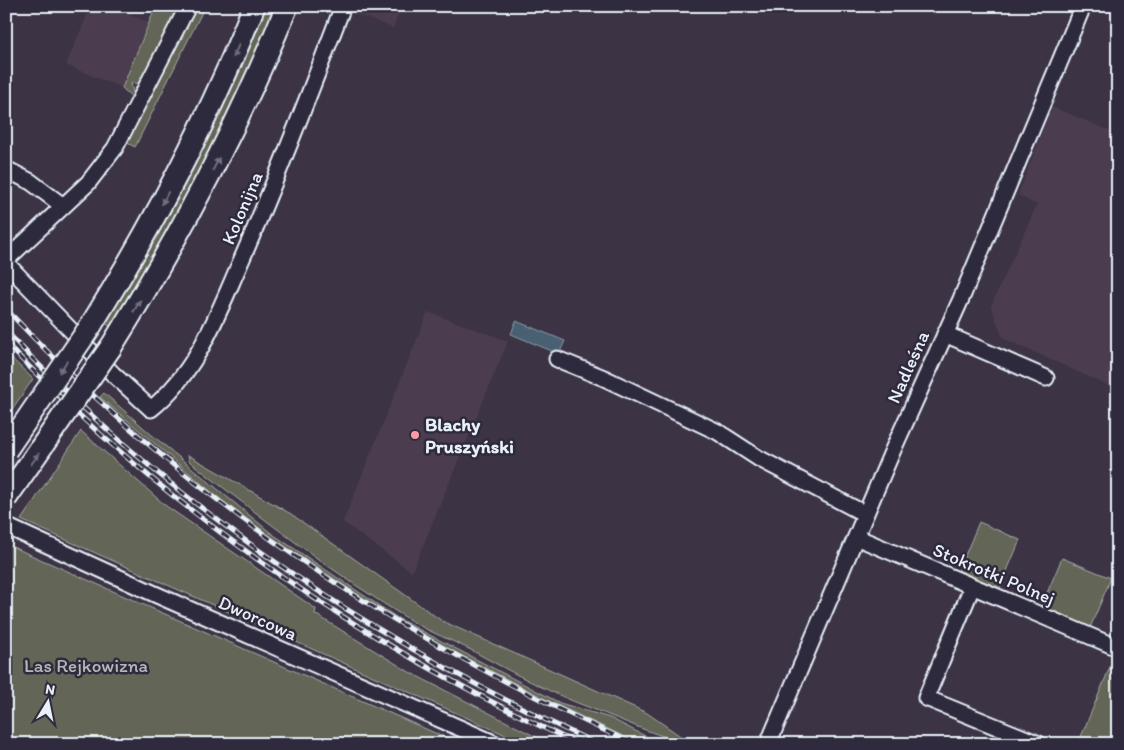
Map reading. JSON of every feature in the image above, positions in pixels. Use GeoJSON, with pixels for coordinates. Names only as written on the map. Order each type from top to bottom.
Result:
{"type":"FeatureCollection","features":[{"type":"Feature","properties":{"kind":"highway"},"geometry":{"type":"LineString","coordinates":[[6,450],[90,326],[138,246],[188,154],[221,86],[254,6]]}},
{"type":"Feature","properties":{"kind":"highway"},"geometry":{"type":"LineString","coordinates":[[6,498],[111,347],[161,266],[200,195],[246,103],[287,6]]}},
{"type":"Feature","properties":{"kind":"street"},"geometry":{"type":"LineString","coordinates":[[6,262],[88,183],[115,148],[188,6]]}},
{"type":"Feature","properties":{"kind":"street","name":"Kolonijna"},"geometry":{"type":"LineString","coordinates":[[6,262],[119,380],[151,409],[182,378],[205,342],[268,201],[343,6]]}},
{"type":"Feature","properties":{"kind":"street","name":"Nadleśna"},"geometry":{"type":"LineString","coordinates":[[768,744],[865,514],[945,334],[1083,6]]}},
{"type":"Feature","properties":{"kind":"street"},"geometry":{"type":"LineString","coordinates":[[6,168],[31,182],[63,206]]}},
{"type":"Feature","properties":{"kind":"street"},"geometry":{"type":"LineString","coordinates":[[945,334],[1046,378]]}},
{"type":"Feature","properties":{"kind":"street"},"geometry":{"type":"LineString","coordinates":[[557,360],[604,378],[718,432],[758,458],[865,514]]}},
{"type":"Feature","properties":{"kind":"street","name":"Dworcowa"},"geometry":{"type":"LineString","coordinates":[[6,526],[157,595],[496,744]]}},
{"type":"Feature","properties":{"kind":"street","name":"Stokrotki Polnej"},"geometry":{"type":"LineString","coordinates":[[856,537],[1118,648]]}},
{"type":"Feature","properties":{"kind":"street"},"geometry":{"type":"LineString","coordinates":[[972,587],[926,698],[1039,744]]}},
{"type":"Feature","properties":{"kind":"shaded area"},"geometry":{"type":"Polygon","coordinates":[[[91,6],[109,6],[148,22],[122,88],[66,65],[91,6]]]}},
{"type":"Feature","properties":{"kind":"shaded area"},"geometry":{"type":"Polygon","coordinates":[[[358,6],[402,6],[393,28],[356,14],[358,6]]]}},
{"type":"Feature","properties":{"kind":"shaded area"},"geometry":{"type":"Polygon","coordinates":[[[1052,107],[1118,134],[1118,390],[1003,338],[991,306],[1037,205],[1018,195],[1052,107]]]}},
{"type":"Feature","properties":{"kind":"shaded area","name":"Blachy Pruszyński"},"geometry":{"type":"Polygon","coordinates":[[[428,312],[508,341],[412,572],[343,522],[428,312]]]}},
{"type":"Feature","properties":{"kind":"green space"},"geometry":{"type":"Polygon","coordinates":[[[156,6],[182,6],[144,84],[131,83],[135,100],[122,88],[156,6]]]}},
{"type":"Feature","properties":{"kind":"green space"},"geometry":{"type":"Polygon","coordinates":[[[193,6],[205,6],[135,147],[125,142],[144,108],[193,6]]]}},
{"type":"Feature","properties":{"kind":"green space"},"geometry":{"type":"Polygon","coordinates":[[[261,6],[280,6],[180,216],[111,327],[101,320],[261,6]]]}},
{"type":"Feature","properties":{"kind":"green space"},"geometry":{"type":"Polygon","coordinates":[[[6,353],[33,379],[6,418],[6,353]]]}},
{"type":"Feature","properties":{"kind":"green space"},"geometry":{"type":"Polygon","coordinates":[[[104,393],[271,533],[399,619],[560,703],[610,718],[653,740],[669,744],[640,744],[557,705],[447,648],[371,603],[277,541],[222,501],[100,397],[104,393]]]}},
{"type":"Feature","properties":{"kind":"green space"},"geometry":{"type":"Polygon","coordinates":[[[81,431],[166,506],[316,609],[315,614],[411,673],[550,744],[526,744],[21,520],[81,431]]]}},
{"type":"Feature","properties":{"kind":"green space"},"geometry":{"type":"Polygon","coordinates":[[[188,455],[291,514],[442,621],[647,713],[689,742],[652,733],[561,696],[464,646],[420,626],[355,585],[299,545],[189,461],[188,455]]]}},
{"type":"Feature","properties":{"kind":"green space"},"geometry":{"type":"Polygon","coordinates":[[[979,522],[1020,540],[999,590],[958,572],[979,522]]]}},
{"type":"Feature","properties":{"kind":"green space","name":"Las Rejkowizna"},"geometry":{"type":"Polygon","coordinates":[[[6,544],[460,744],[6,744],[6,544]]]}},
{"type":"Feature","properties":{"kind":"green space"},"geometry":{"type":"Polygon","coordinates":[[[1062,558],[1111,578],[1090,628],[1041,607],[1062,558]]]}},
{"type":"Feature","properties":{"kind":"green space"},"geometry":{"type":"Polygon","coordinates":[[[1115,655],[1118,656],[1118,744],[1078,744],[1115,655]]]}},
{"type":"Feature","properties":{"kind":"water"},"geometry":{"type":"Polygon","coordinates":[[[516,321],[565,341],[559,354],[511,334],[516,321]]]}},
{"type":"Feature","properties":{"kind":"railway"},"geometry":{"type":"LineString","coordinates":[[6,309],[75,379],[147,443],[221,503],[298,558],[377,609],[460,657],[545,702],[634,744]]}},
{"type":"Feature","properties":{"kind":"railway"},"geometry":{"type":"LineString","coordinates":[[6,331],[70,395],[138,456],[208,513],[281,566],[357,616],[435,662],[515,705],[597,744]]}},
{"type":"Feature","properties":{"kind":"railway"},"geometry":{"type":"LineString","coordinates":[[6,343],[69,405],[134,463],[202,518],[273,570],[346,618],[421,663],[499,705],[578,744]]}},
{"type":"Feature","properties":{"kind":"place","name":"Blachy Pruszyński"},"geometry":{"type":"Point","coordinates":[415,435]}}]}
